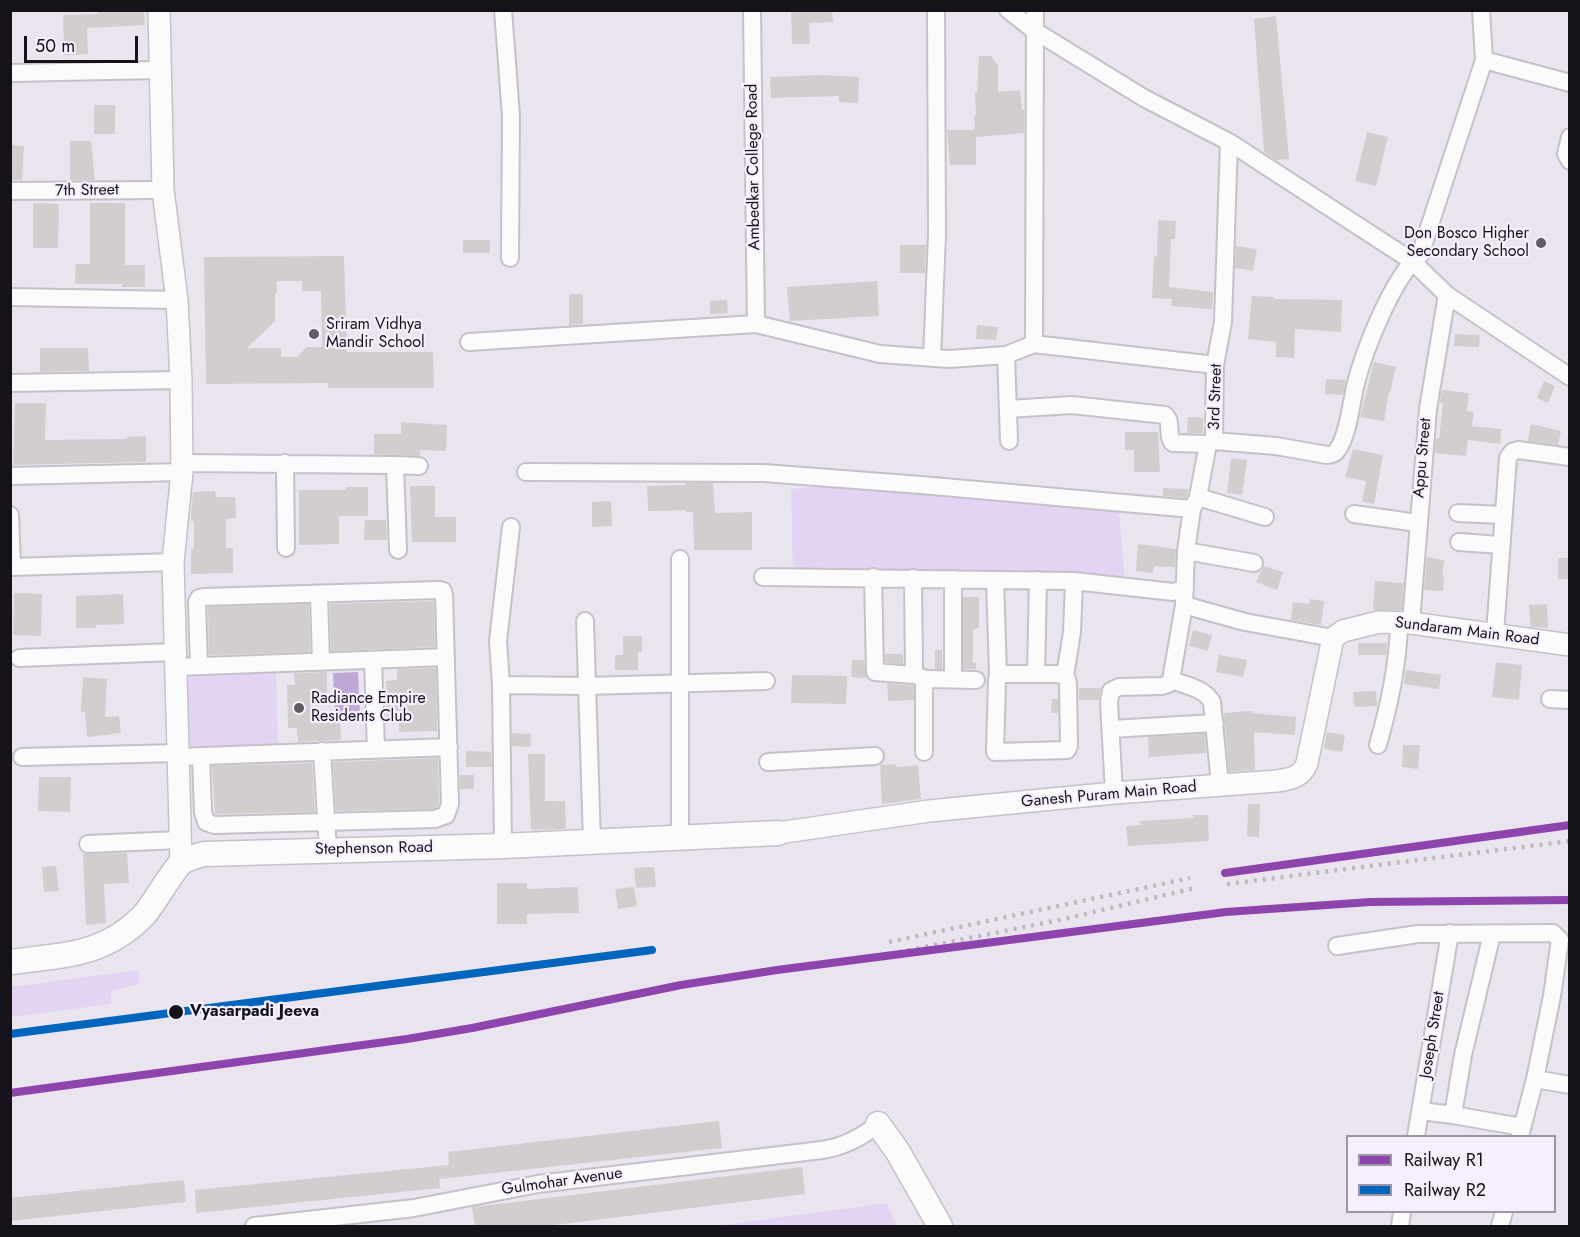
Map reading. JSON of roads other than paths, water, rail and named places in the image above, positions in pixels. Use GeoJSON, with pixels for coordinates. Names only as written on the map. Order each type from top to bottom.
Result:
{"type":"FeatureCollection","features":[{"type":"Feature","properties":{"kind":"main road","name":"Stephenson Road"},"geometry":{"type":"LineString","coordinates":[[180,851],[204,854],[502,846],[778,833]]}},
{"type":"Feature","properties":{"kind":"main road"},"geometry":{"type":"LineString","coordinates":[[10,962],[86,952],[116,938],[144,915],[160,895],[180,851]]}},
{"type":"Feature","properties":{"kind":"main road"},"geometry":{"type":"LineString","coordinates":[[873,1128],[927,1227]]}},
{"type":"Feature","properties":{"kind":"main road"},"geometry":{"type":"LineString","coordinates":[[873,1128],[898,1152],[940,1227]]}},
{"type":"Feature","properties":{"kind":"street"},"geometry":{"type":"LineString","coordinates":[[88,844],[180,851],[173,562],[182,467],[181,380],[177,300],[163,190],[159,10]]}},
{"type":"Feature","properties":{"kind":"street"},"geometry":{"type":"LineString","coordinates":[[502,10],[511,116],[510,258]]}},
{"type":"Feature","properties":{"kind":"street","name":"Ambedkar College Road"},"geometry":{"type":"LineString","coordinates":[[752,10],[756,324]]}},
{"type":"Feature","properties":{"kind":"street"},"geometry":{"type":"LineString","coordinates":[[932,358],[937,234],[936,10]]}},
{"type":"Feature","properties":{"kind":"street"},"geometry":{"type":"LineString","coordinates":[[1008,10],[1035,31],[1144,98],[1229,142],[1412,261],[1447,295],[1569,377]]}},
{"type":"Feature","properties":{"kind":"street"},"geometry":{"type":"LineString","coordinates":[[1034,344],[1035,10]]}},
{"type":"Feature","properties":{"kind":"street"},"geometry":{"type":"LineString","coordinates":[[1008,409],[1072,405],[1165,415],[1168,417],[1170,438],[1173,443],[1211,442],[1276,446],[1327,455],[1337,452],[1343,439],[1362,363],[1386,304],[1412,261],[1420,255],[1484,60],[1481,10]]}},
{"type":"Feature","properties":{"kind":"street"},"geometry":{"type":"LineString","coordinates":[[1484,60],[1569,83]]}},
{"type":"Feature","properties":{"kind":"street"},"geometry":{"type":"LineString","coordinates":[[10,73],[160,70]]}},
{"type":"Feature","properties":{"kind":"street"},"geometry":{"type":"LineString","coordinates":[[1569,137],[1566,154],[1569,161]]}},
{"type":"Feature","properties":{"kind":"street","name":"3rd Street"},"geometry":{"type":"LineString","coordinates":[[1171,680],[1184,597],[1186,551],[1195,503],[1211,442],[1215,365],[1223,322],[1229,142]]}},
{"type":"Feature","properties":{"kind":"street","name":"7th Street"},"geometry":{"type":"LineString","coordinates":[[10,191],[163,190]]}},
{"type":"Feature","properties":{"kind":"street","name":"Appu Street"},"geometry":{"type":"LineString","coordinates":[[1378,745],[1393,687],[1405,623],[1418,523],[1428,409],[1447,295]]}},
{"type":"Feature","properties":{"kind":"street"},"geometry":{"type":"LineString","coordinates":[[10,297],[177,300]]}},
{"type":"Feature","properties":{"kind":"street"},"geometry":{"type":"LineString","coordinates":[[469,342],[756,324],[880,354],[949,359],[1006,355],[1034,344],[1215,365]]}},
{"type":"Feature","properties":{"kind":"street"},"geometry":{"type":"LineString","coordinates":[[1006,355],[1009,441]]}},
{"type":"Feature","properties":{"kind":"street"},"geometry":{"type":"LineString","coordinates":[[10,383],[181,380]]}},
{"type":"Feature","properties":{"kind":"street"},"geometry":{"type":"LineString","coordinates":[[1495,633],[1508,458],[1512,452],[1518,450],[1569,457]]}},
{"type":"Feature","properties":{"kind":"street"},"geometry":{"type":"LineString","coordinates":[[285,463],[286,548]]}},
{"type":"Feature","properties":{"kind":"street"},"geometry":{"type":"LineString","coordinates":[[10,476],[285,463],[419,466]]}},
{"type":"Feature","properties":{"kind":"street"},"geometry":{"type":"LineString","coordinates":[[395,465],[398,550]]}},
{"type":"Feature","properties":{"kind":"street"},"geometry":{"type":"LineString","coordinates":[[526,472],[764,473],[1195,503],[1265,517]]}},
{"type":"Feature","properties":{"kind":"street"},"geometry":{"type":"LineString","coordinates":[[1458,513],[1503,515]]}},
{"type":"Feature","properties":{"kind":"street"},"geometry":{"type":"LineString","coordinates":[[1354,514],[1418,523]]}},
{"type":"Feature","properties":{"kind":"street"},"geometry":{"type":"LineString","coordinates":[[10,515],[12,567],[173,562]]}},
{"type":"Feature","properties":{"kind":"street"},"geometry":{"type":"LineString","coordinates":[[502,846],[501,686],[498,642],[511,527]]}},
{"type":"Feature","properties":{"kind":"street"},"geometry":{"type":"LineString","coordinates":[[1459,542],[1500,545]]}},
{"type":"Feature","properties":{"kind":"street"},"geometry":{"type":"LineString","coordinates":[[1186,551],[1254,563]]}},
{"type":"Feature","properties":{"kind":"street"},"geometry":{"type":"LineString","coordinates":[[680,559],[680,839]]}},
{"type":"Feature","properties":{"kind":"street"},"geometry":{"type":"LineString","coordinates":[[763,578],[1074,581],[1173,592],[1245,622],[1333,639]]}},
{"type":"Feature","properties":{"kind":"street"},"geometry":{"type":"LineString","coordinates":[[873,578],[875,672],[976,680]]}},
{"type":"Feature","properties":{"kind":"street"},"geometry":{"type":"LineString","coordinates":[[913,578],[920,677],[924,683],[924,752]]}},
{"type":"Feature","properties":{"kind":"street"},"geometry":{"type":"LineString","coordinates":[[953,579],[953,679]]}},
{"type":"Feature","properties":{"kind":"street"},"geometry":{"type":"LineString","coordinates":[[996,580],[998,675],[996,752],[1067,750],[1069,746],[1068,685],[1065,676],[1072,632],[1074,581]]}},
{"type":"Feature","properties":{"kind":"street"},"geometry":{"type":"LineString","coordinates":[[1036,674],[1038,580]]}},
{"type":"Feature","properties":{"kind":"street"},"geometry":{"type":"LineString","coordinates":[[200,666],[198,602],[200,598],[443,591],[450,804],[446,815],[435,819],[214,825],[206,822],[203,812],[201,756]]}},
{"type":"Feature","properties":{"kind":"street"},"geometry":{"type":"LineString","coordinates":[[319,594],[321,662]]}},
{"type":"Feature","properties":{"kind":"street"},"geometry":{"type":"LineString","coordinates":[[585,621],[592,842]]}},
{"type":"Feature","properties":{"kind":"street","name":"Sundaram Main Road"},"geometry":{"type":"LineString","coordinates":[[1333,639],[1343,631],[1366,623],[1379,622],[1495,633],[1569,645]]}},
{"type":"Feature","properties":{"kind":"street","name":"Ganesh Puram Main Road"},"geometry":{"type":"LineString","coordinates":[[778,833],[929,811],[1287,779],[1297,776],[1304,772],[1333,639]]}},
{"type":"Feature","properties":{"kind":"street"},"geometry":{"type":"LineString","coordinates":[[19,658],[175,659],[200,666],[446,657]]}},
{"type":"Feature","properties":{"kind":"street"},"geometry":{"type":"LineString","coordinates":[[373,660],[375,749]]}},
{"type":"Feature","properties":{"kind":"street"},"geometry":{"type":"LineString","coordinates":[[998,675],[1057,674],[1065,676]]}},
{"type":"Feature","properties":{"kind":"street"},"geometry":{"type":"LineString","coordinates":[[1114,793],[1109,702],[1112,691],[1119,687],[1162,686],[1171,680],[1208,695],[1212,702],[1220,785]]}},
{"type":"Feature","properties":{"kind":"street"},"geometry":{"type":"LineString","coordinates":[[501,686],[766,681]]}},
{"type":"Feature","properties":{"kind":"street"},"geometry":{"type":"LineString","coordinates":[[1550,699],[1569,700]]}},
{"type":"Feature","properties":{"kind":"street"},"geometry":{"type":"LineString","coordinates":[[1111,729],[1215,723]]}},
{"type":"Feature","properties":{"kind":"street"},"geometry":{"type":"LineString","coordinates":[[22,757],[201,756],[449,747]]}},
{"type":"Feature","properties":{"kind":"street"},"geometry":{"type":"LineString","coordinates":[[322,751],[328,850]]}},
{"type":"Feature","properties":{"kind":"street"},"geometry":{"type":"LineString","coordinates":[[768,762],[875,756]]}},
{"type":"Feature","properties":{"kind":"street"},"geometry":{"type":"LineString","coordinates":[[1336,946],[1418,934],[1450,933],[1553,933],[1560,940],[1552,996],[1535,1079],[1521,1132],[1454,1114],[1421,1111]]}},
{"type":"Feature","properties":{"kind":"street","name":"Joseph Street"},"geometry":{"type":"LineString","coordinates":[[1416,1135],[1450,933]]}},
{"type":"Feature","properties":{"kind":"street"},"geometry":{"type":"LineString","coordinates":[[1454,1114],[1463,1055],[1492,934]]}},
{"type":"Feature","properties":{"kind":"street"},"geometry":{"type":"LineString","coordinates":[[1535,1079],[1569,1085]]}},
{"type":"Feature","properties":{"kind":"street","name":"Gulmohar Avenue"},"geometry":{"type":"LineString","coordinates":[[254,1227],[389,1219],[439,1204],[538,1184],[822,1150],[841,1146],[873,1128]]}},
{"type":"Feature","properties":{"kind":"railway"},"geometry":{"type":"LineString","coordinates":[[1225,873],[1570,825]]}},
{"type":"Feature","properties":{"kind":"railway"},"geometry":{"type":"LineString","coordinates":[[1227,884],[1570,841]]}},
{"type":"Feature","properties":{"kind":"railway"},"geometry":{"type":"LineString","coordinates":[[889,942],[1190,878]]}},
{"type":"Feature","properties":{"kind":"railway"},"geometry":{"type":"LineString","coordinates":[[890,954],[1064,919],[1195,888]]}},
{"type":"Feature","properties":{"kind":"rail line","name":"R1"},"geometry":{"type":"LineString","coordinates":[[1225,873],[1570,825]]}},
{"type":"Feature","properties":{"kind":"rail line","name":"R1"},"geometry":{"type":"LineString","coordinates":[[10,1093],[407,1039],[681,985],[777,970],[1226,912],[1370,902],[1570,900]]}},
{"type":"Feature","properties":{"kind":"rail line","name":"R2"},"geometry":{"type":"LineString","coordinates":[[10,1034],[652,950]]}},
{"type":"Feature","properties":{"kind":"place","name":"Don Bosco Higher Secondary School"},"geometry":{"type":"Point","coordinates":[1541,243]}},
{"type":"Feature","properties":{"kind":"place","name":"Sriram Vidhya Mandir School"},"geometry":{"type":"Point","coordinates":[314,334]}},
{"type":"Feature","properties":{"kind":"place","name":"Radiance Empire Residents Club"},"geometry":{"type":"Point","coordinates":[299,708]}},
{"type":"Feature","properties":{"kind":"place","name":"Vyasarpadi Jeeva"},"geometry":{"type":"Point","coordinates":[176,1012]}}]}
